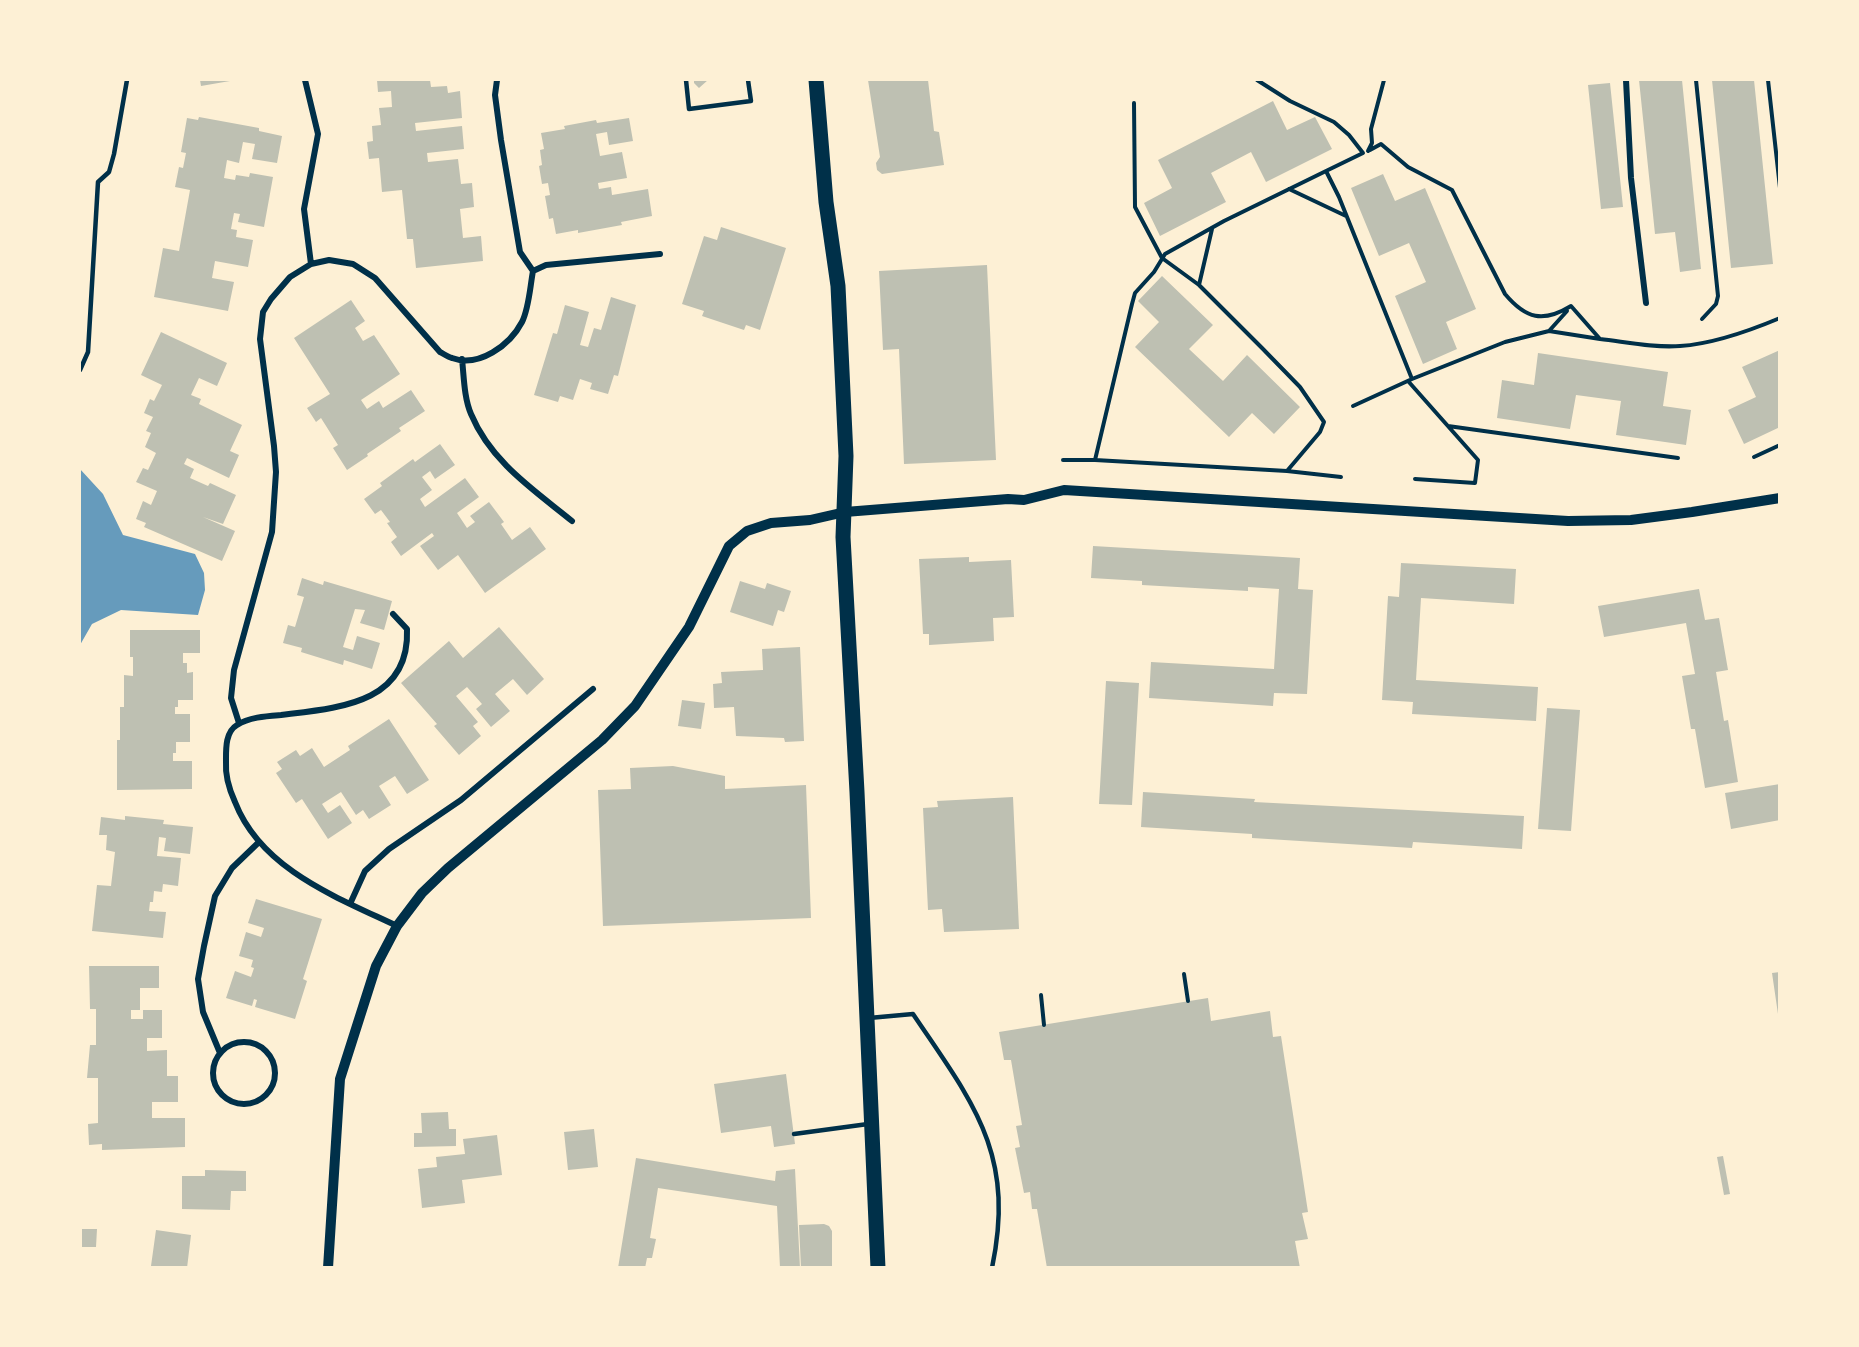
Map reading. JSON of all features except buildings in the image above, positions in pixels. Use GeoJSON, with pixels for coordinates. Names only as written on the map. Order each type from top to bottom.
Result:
{"type":"FeatureCollection","features":[{"type":"Feature","properties":{"kind":"main road"},"geometry":{"type":"LineString","coordinates":[[816,80],[828,217],[838,286],[846,456],[843,537],[878,1268]]}},
{"type":"Feature","properties":{"kind":"street"},"geometry":{"type":"LineString","coordinates":[[305,80],[318,134],[304,209],[311,264]]}},
{"type":"Feature","properties":{"kind":"street"},"geometry":{"type":"LineString","coordinates":[[239,723],[231,698],[234,670],[272,532],[276,472],[260,339],[263,312],[271,299],[290,278],[311,264],[329,260],[353,264],[375,278],[440,352],[454,359],[478,360],[495,351],[509,339],[522,321],[532,272],[520,252],[501,140],[495,95],[497,80]]}},
{"type":"Feature","properties":{"kind":"street"},"geometry":{"type":"LineString","coordinates":[[1626,80],[1631,178],[1646,303]]}},
{"type":"Feature","properties":{"kind":"street"},"geometry":{"type":"LineString","coordinates":[[532,272],[546,265],[660,254]]}},
{"type":"Feature","properties":{"kind":"street"},"geometry":{"type":"LineString","coordinates":[[462,359],[470,412],[483,438],[504,465],[573,521]]}},
{"type":"Feature","properties":{"kind":"street"},"geometry":{"type":"LineString","coordinates":[[328,1268],[340,1079],[376,966],[397,926],[422,893],[448,868],[602,740],[635,706],[688,627],[729,546],[747,531],[771,523],[810,520],[844,512],[1008,499],[1024,500],[1064,490],[1568,521],[1631,520],[1692,513],[1779,498]]}},
{"type":"Feature","properties":{"kind":"street"},"geometry":{"type":"LineString","coordinates":[[393,614],[407,629],[408,643],[403,662],[392,679],[378,692],[361,701],[329,709],[252,719],[239,723],[232,729],[226,745],[226,778],[238,811],[258,843],[282,864],[350,904],[397,926]]}},
{"type":"Feature","properties":{"kind":"street"},"geometry":{"type":"LineString","coordinates":[[350,904],[365,871],[389,849],[460,800],[594,689]]}},
{"type":"Feature","properties":{"kind":"street"},"geometry":{"type":"LineString","coordinates":[[220,1053],[236,1043],[260,1046],[269,1054],[274,1064],[275,1079],[271,1089],[260,1100],[251,1104],[241,1104],[229,1101],[216,1088],[213,1077],[215,1063],[220,1053],[203,1012],[198,979],[215,896],[232,868],[258,843]]}},
{"type":"Feature","properties":{"kind":"lane"},"geometry":{"type":"LineString","coordinates":[[80,370],[88,352],[98,182],[110,172],[127,80]]}},
{"type":"Feature","properties":{"kind":"lane"},"geometry":{"type":"LineString","coordinates":[[686,80],[689,109],[751,101],[748,80]]}},
{"type":"Feature","properties":{"kind":"lane"},"geometry":{"type":"LineString","coordinates":[[867,1018],[913,1014],[972,1103],[988,1138],[997,1173],[997,1240],[992,1268]]}},
{"type":"Feature","properties":{"kind":"lane"},"geometry":{"type":"LineString","coordinates":[[794,1134],[870,1124]]}},
{"type":"Feature","properties":{"kind":"path"},"geometry":{"type":"LineString","coordinates":[[1257,80],[1290,101],[1334,122],[1349,135],[1363,153]]}},
{"type":"Feature","properties":{"kind":"path"},"geometry":{"type":"LineString","coordinates":[[1370,150],[1371,129],[1384,80]]}},
{"type":"Feature","properties":{"kind":"path"},"geometry":{"type":"LineString","coordinates":[[1696,80],[1718,297],[1716,304],[1702,319]]}},
{"type":"Feature","properties":{"kind":"path"},"geometry":{"type":"LineString","coordinates":[[1768,80],[1779,188]]}},
{"type":"Feature","properties":{"kind":"path"},"geometry":{"type":"LineString","coordinates":[[1134,103],[1135,207],[1162,258],[1198,285],[1300,387],[1323,422],[1320,432],[1287,471]]}},
{"type":"Feature","properties":{"kind":"path"},"geometry":{"type":"LineString","coordinates":[[1095,460],[1135,293],[1154,272],[1162,258],[1212,228],[1381,144],[1408,167],[1452,190],[1505,294],[1516,308],[1526,314],[1550,316],[1571,306]]}},
{"type":"Feature","properties":{"kind":"path"},"geometry":{"type":"LineString","coordinates":[[1326,171],[1347,216],[1410,380],[1478,460],[1475,483],[1415,479]]}},
{"type":"Feature","properties":{"kind":"path"},"geometry":{"type":"LineString","coordinates":[[1289,189],[1347,216]]}},
{"type":"Feature","properties":{"kind":"path"},"geometry":{"type":"LineString","coordinates":[[1198,285],[1212,228]]}},
{"type":"Feature","properties":{"kind":"path"},"geometry":{"type":"LineString","coordinates":[[1548,331],[1571,306]]}},
{"type":"Feature","properties":{"kind":"path"},"geometry":{"type":"LineString","coordinates":[[1571,306],[1600,339]]}},
{"type":"Feature","properties":{"kind":"path"},"geometry":{"type":"LineString","coordinates":[[1353,405],[1505,342],[1548,331],[1600,339],[1680,346],[1758,327],[1779,318]]}},
{"type":"Feature","properties":{"kind":"path"},"geometry":{"type":"LineString","coordinates":[[1448,426],[1678,458]]}},
{"type":"Feature","properties":{"kind":"path"},"geometry":{"type":"LineString","coordinates":[[1754,456],[1779,445]]}},
{"type":"Feature","properties":{"kind":"path"},"geometry":{"type":"LineString","coordinates":[[1063,460],[1287,471],[1341,477]]}},
{"type":"Feature","properties":{"kind":"path"},"geometry":{"type":"LineString","coordinates":[[1184,974],[1188,1001]]}},
{"type":"Feature","properties":{"kind":"path"},"geometry":{"type":"LineString","coordinates":[[1041,995],[1044,1025]]}},
{"type":"Feature","properties":{"kind":"water"},"geometry":{"type":"Polygon","coordinates":[[[80,469],[103,494],[123,535],[195,554],[204,573],[205,590],[198,615],[121,610],[92,624],[80,645],[80,469]]]}}]}
